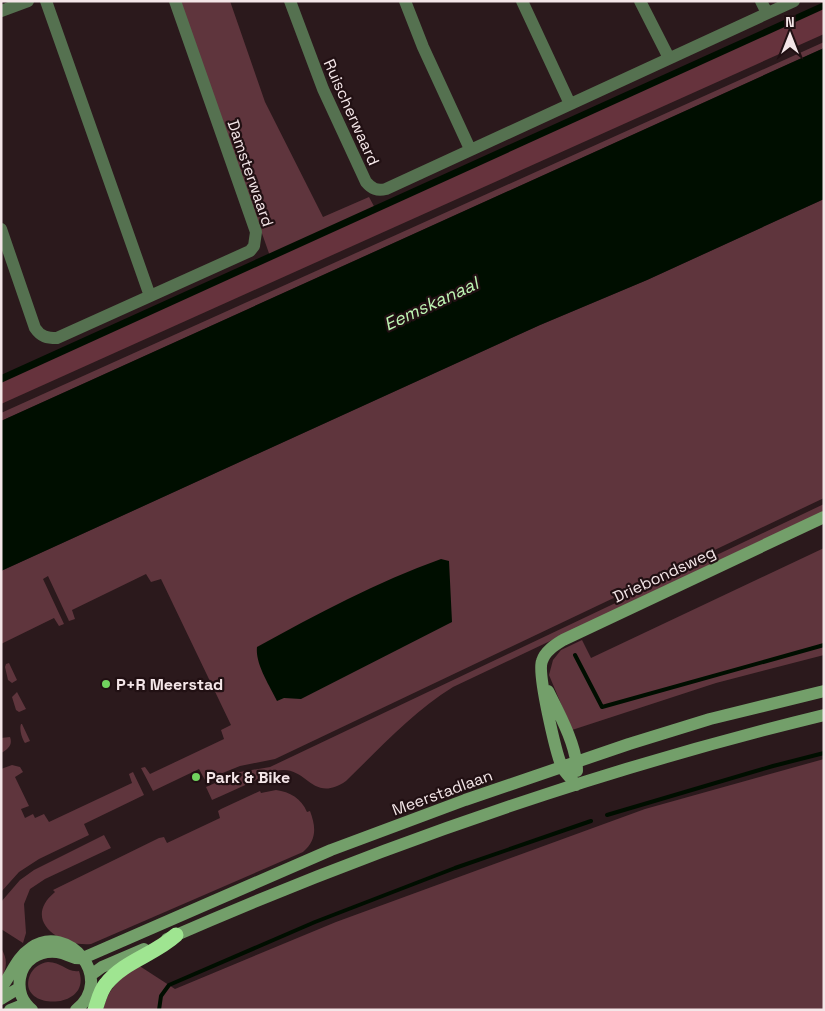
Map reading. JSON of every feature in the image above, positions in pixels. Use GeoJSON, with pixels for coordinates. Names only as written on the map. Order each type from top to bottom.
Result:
{"type":"FeatureCollection","features":[{"type":"Feature","properties":{"kind":"highway"},"geometry":{"type":"LineString","coordinates":[[96,1010],[104,985],[122,968],[165,945],[176,935]]}},
{"type":"Feature","properties":{"kind":"main road","name":"Driebondsweg"},"geometry":{"type":"LineString","coordinates":[[576,785],[562,767],[548,716],[541,674],[542,661],[552,647],[563,640],[824,517]]}},
{"type":"Feature","properties":{"kind":"main road"},"geometry":{"type":"LineString","coordinates":[[542,680],[560,714],[577,762],[576,785]]}},
{"type":"Feature","properties":{"kind":"main road","name":"Meerstadlaan"},"geometry":{"type":"LineString","coordinates":[[84,958],[331,850],[465,800],[629,744],[701,722],[824,690]]}},
{"type":"Feature","properties":{"kind":"main road"},"geometry":{"type":"LineString","coordinates":[[91,975],[102,967],[338,867],[440,830],[661,758],[824,715]]}},
{"type":"Feature","properties":{"kind":"main road"},"geometry":{"type":"LineString","coordinates":[[1,988],[9,978],[20,957],[39,944],[52,941],[62,943],[71,947],[84,958],[89,966],[91,975],[91,984],[85,1001],[76,1010]]}},
{"type":"Feature","properties":{"kind":"main road"},"geometry":{"type":"LineString","coordinates":[[10,1010],[28,1007],[19,988],[20,978],[24,966],[33,957],[48,952],[64,954],[74,959],[84,958]]}},
{"type":"Feature","properties":{"kind":"main road"},"geometry":{"type":"LineString","coordinates":[[1,999],[19,988]]}},
{"type":"Feature","properties":{"kind":"street"},"geometry":{"type":"LineString","coordinates":[[1,11],[28,1]]}},
{"type":"Feature","properties":{"kind":"street"},"geometry":{"type":"LineString","coordinates":[[46,1],[150,296]]}},
{"type":"Feature","properties":{"kind":"street","name":"Damsterwaard"},"geometry":{"type":"LineString","coordinates":[[1,229],[36,328],[40,335],[49,338],[57,338],[250,251],[254,246],[256,232],[175,1]]}},
{"type":"Feature","properties":{"kind":"street","name":"Ruischerwaard"},"geometry":{"type":"LineString","coordinates":[[290,1],[323,89],[366,182],[378,191],[794,1]]}},
{"type":"Feature","properties":{"kind":"street"},"geometry":{"type":"LineString","coordinates":[[405,1],[423,47],[470,149]]}},
{"type":"Feature","properties":{"kind":"street"},"geometry":{"type":"LineString","coordinates":[[522,1],[570,104]]}},
{"type":"Feature","properties":{"kind":"street"},"geometry":{"type":"LineString","coordinates":[[640,1],[669,58]]}},
{"type":"Feature","properties":{"kind":"street"},"geometry":{"type":"LineString","coordinates":[[761,1],[767,13]]}},
{"type":"Feature","properties":{"kind":"shaded area"},"geometry":{"type":"Polygon","coordinates":[[[180,1],[230,1],[265,102],[323,217],[369,197],[376,210],[271,259],[180,1]]]}},
{"type":"Feature","properties":{"kind":"shaded area"},"geometry":{"type":"Polygon","coordinates":[[[824,8],[824,34],[1,404],[1,379],[824,8]]]}},
{"type":"Feature","properties":{"kind":"shaded area"},"geometry":{"type":"Polygon","coordinates":[[[824,42],[824,48],[1,421],[1,413],[824,42]]]}},
{"type":"Feature","properties":{"kind":"shaded area"},"geometry":{"type":"Polygon","coordinates":[[[824,199],[824,498],[275,759],[240,766],[205,780],[199,769],[153,791],[141,768],[145,767],[150,774],[224,739],[221,730],[231,725],[161,579],[151,582],[146,574],[72,610],[75,619],[69,621],[48,576],[43,579],[64,624],[59,626],[54,618],[1,644],[1,571],[540,325],[647,280],[824,199]]]}},
{"type":"Feature","properties":{"kind":"shaded area"},"geometry":{"type":"Polygon","coordinates":[[[824,504],[824,511],[453,687],[411,719],[346,781],[334,787],[325,788],[317,786],[286,770],[276,771],[212,800],[206,787],[240,772],[270,767],[824,504]]]}},
{"type":"Feature","properties":{"kind":"shaded area"},"geometry":{"type":"Polygon","coordinates":[[[824,548],[824,655],[716,683],[572,730],[549,675],[553,660],[561,650],[582,640],[591,658],[824,548]]]}},
{"type":"Feature","properties":{"kind":"shaded area"},"geometry":{"type":"Polygon","coordinates":[[[9,663],[17,680],[12,683],[8,680],[5,667],[9,663]]]}},
{"type":"Feature","properties":{"kind":"shaded area"},"geometry":{"type":"Polygon","coordinates":[[[17,692],[26,709],[19,712],[16,710],[12,697],[17,692]]]}},
{"type":"Feature","properties":{"kind":"shaded area"},"geometry":{"type":"Polygon","coordinates":[[[21,724],[30,741],[25,743],[21,734],[21,724]]]}},
{"type":"Feature","properties":{"kind":"shaded area"},"geometry":{"type":"Polygon","coordinates":[[[10,737],[11,742],[9,746],[1,753],[1,738],[10,737]]]}},
{"type":"Feature","properties":{"kind":"shaded area"},"geometry":{"type":"Polygon","coordinates":[[[824,759],[824,1010],[103,1010],[112,989],[138,965],[175,989],[336,922],[645,809],[824,759]]]}},
{"type":"Feature","properties":{"kind":"shaded area"},"geometry":{"type":"Polygon","coordinates":[[[12,765],[20,767],[23,772],[15,777],[29,806],[21,809],[25,818],[33,814],[35,818],[44,814],[49,822],[132,783],[129,774],[133,772],[144,795],[84,824],[89,835],[39,859],[19,872],[1,892],[1,769],[12,765]]]}},
{"type":"Feature","properties":{"kind":"shaded area"},"geometry":{"type":"Polygon","coordinates":[[[276,790],[294,796],[302,803],[307,812],[310,811],[314,833],[311,843],[303,852],[91,944],[79,944],[57,936],[43,922],[42,912],[46,902],[55,892],[53,890],[159,838],[164,837],[167,843],[220,818],[218,811],[260,791],[261,793],[276,790]]]}},
{"type":"Feature","properties":{"kind":"shaded area"},"geometry":{"type":"Polygon","coordinates":[[[104,835],[111,848],[45,879],[30,889],[24,904],[26,933],[23,943],[1,929],[1,902],[20,880],[34,870],[104,835]]]}},
{"type":"Feature","properties":{"kind":"shaded area"},"geometry":{"type":"Polygon","coordinates":[[[1,948],[6,964],[1,979],[1,948]]]}},
{"type":"Feature","properties":{"kind":"shaded area"},"geometry":{"type":"Polygon","coordinates":[[[48,962],[79,971],[80,984],[75,994],[66,999],[54,1001],[43,1000],[33,995],[28,987],[30,975],[37,966],[48,962]]]}},
{"type":"Feature","properties":{"kind":"water"},"geometry":{"type":"Polygon","coordinates":[[[824,2],[824,9],[1,383],[1,375],[824,2]]]}},
{"type":"Feature","properties":{"kind":"water","name":"Eemskanaal"},"geometry":{"type":"Polygon","coordinates":[[[824,48],[824,199],[647,280],[540,325],[1,571],[1,421],[824,48]]]}},
{"type":"Feature","properties":{"kind":"water"},"geometry":{"type":"Polygon","coordinates":[[[441,559],[449,561],[452,622],[301,699],[284,698],[277,701],[258,661],[257,647],[370,588],[441,559]]]}},
{"type":"Feature","properties":{"kind":"waterway"},"geometry":{"type":"LineString","coordinates":[[575,655],[602,707],[824,645]]}},
{"type":"Feature","properties":{"kind":"waterway"},"geometry":{"type":"LineString","coordinates":[[607,815],[773,766],[824,753]]}},
{"type":"Feature","properties":{"kind":"waterway"},"geometry":{"type":"LineString","coordinates":[[159,1010],[161,996],[169,985],[315,922],[455,868],[591,821]]}},
{"type":"Feature","properties":{"kind":"place","name":"P+R Meerstad"},"geometry":{"type":"Point","coordinates":[106,684]}},
{"type":"Feature","properties":{"kind":"place","name":"Park & Bike"},"geometry":{"type":"Point","coordinates":[196,777]}}]}
